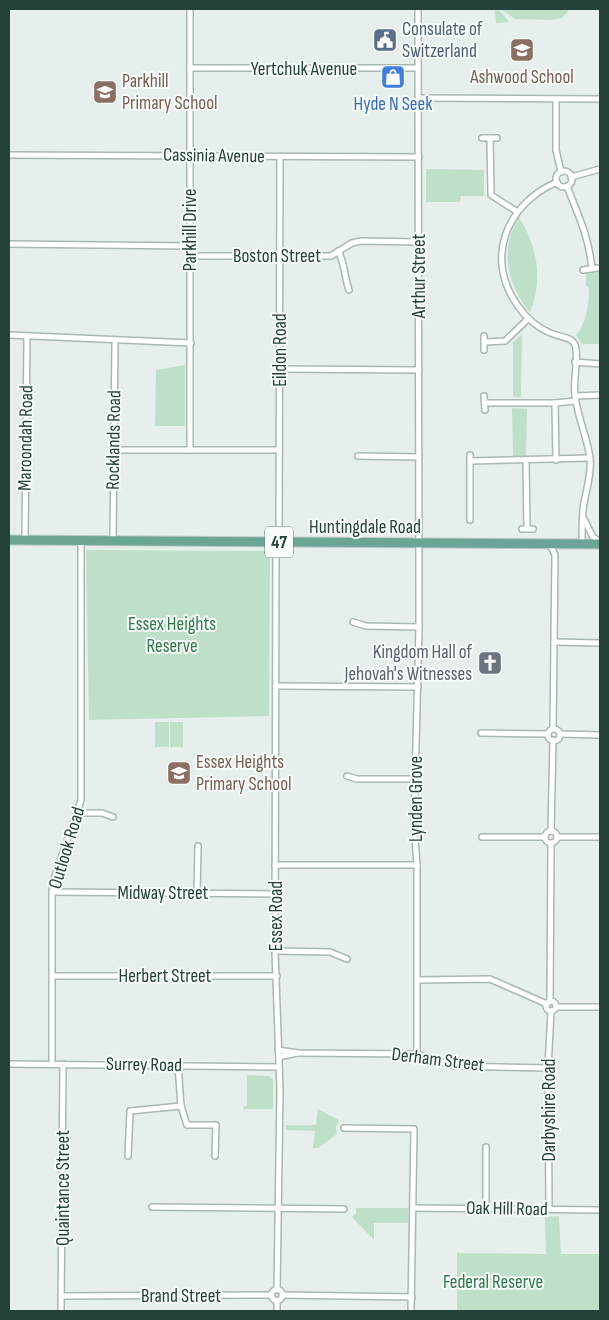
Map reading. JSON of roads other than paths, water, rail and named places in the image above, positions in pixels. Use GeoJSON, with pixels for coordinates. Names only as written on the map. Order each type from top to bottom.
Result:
{"type":"FeatureCollection","features":[{"type":"Feature","properties":{"kind":"main road","name":"Huntingdale Road"},"geometry":{"type":"LineString","coordinates":[[9,540],[418,544],[600,543]]}},
{"type":"Feature","properties":{"kind":"street","name":"Parkhill Drive"},"geometry":{"type":"LineString","coordinates":[[190,9],[190,450]]}},
{"type":"Feature","properties":{"kind":"street","name":"Arthur Street"},"geometry":{"type":"LineString","coordinates":[[418,9],[420,242],[418,544]]}},
{"type":"Feature","properties":{"kind":"street","name":"Yertchuk Avenue"},"geometry":{"type":"LineString","coordinates":[[190,68],[418,68]]}},
{"type":"Feature","properties":{"kind":"street"},"geometry":{"type":"LineString","coordinates":[[419,98],[600,99]]}},
{"type":"Feature","properties":{"kind":"street"},"geometry":{"type":"LineString","coordinates":[[556,98],[556,150],[561,172]]}},
{"type":"Feature","properties":{"kind":"street"},"geometry":{"type":"LineString","coordinates":[[482,138],[497,138]]}},
{"type":"Feature","properties":{"kind":"street"},"geometry":{"type":"LineString","coordinates":[[490,138],[491,194],[516,210]]}},
{"type":"Feature","properties":{"kind":"street","name":"Cassinia Avenue"},"geometry":{"type":"LineString","coordinates":[[9,154],[419,157]]}},
{"type":"Feature","properties":{"kind":"street","name":"Eildon Road"},"geometry":{"type":"LineString","coordinates":[[278,542],[280,157]]}},
{"type":"Feature","properties":{"kind":"street"},"geometry":{"type":"LineString","coordinates":[[571,177],[600,169]]}},
{"type":"Feature","properties":{"kind":"street"},"geometry":{"type":"LineString","coordinates":[[561,172],[567,172],[571,177],[571,182],[567,186],[561,186],[556,182],[556,176],[561,172]]}},
{"type":"Feature","properties":{"kind":"street"},"geometry":{"type":"LineString","coordinates":[[556,182],[532,195],[516,210],[506,232],[502,263],[510,295],[528,319],[550,333],[571,340],[576,348],[575,398],[590,458],[590,483],[582,516],[582,544]]}},
{"type":"Feature","properties":{"kind":"street"},"geometry":{"type":"LineString","coordinates":[[567,186],[584,229],[594,268],[583,270]]}},
{"type":"Feature","properties":{"kind":"street","name":"Boston Street"},"geometry":{"type":"LineString","coordinates":[[191,256],[330,256],[352,243],[362,241],[420,242]]}},
{"type":"Feature","properties":{"kind":"street"},"geometry":{"type":"LineString","coordinates":[[9,244],[191,246]]}},
{"type":"Feature","properties":{"kind":"street"},"geometry":{"type":"LineString","coordinates":[[338,251],[344,260],[345,280],[349,290]]}},
{"type":"Feature","properties":{"kind":"street"},"geometry":{"type":"LineString","coordinates":[[484,350],[484,339],[505,341],[528,319]]}},
{"type":"Feature","properties":{"kind":"street"},"geometry":{"type":"LineString","coordinates":[[9,335],[191,343]]}},
{"type":"Feature","properties":{"kind":"street","name":"Maroondah Road"},"geometry":{"type":"LineString","coordinates":[[25,540],[27,336]]}},
{"type":"Feature","properties":{"kind":"street","name":"Rocklands Road"},"geometry":{"type":"LineString","coordinates":[[113,541],[115,340]]}},
{"type":"Feature","properties":{"kind":"street"},"geometry":{"type":"LineString","coordinates":[[575,362],[600,364]]}},
{"type":"Feature","properties":{"kind":"street"},"geometry":{"type":"LineString","coordinates":[[280,369],[419,370]]}},
{"type":"Feature","properties":{"kind":"street"},"geometry":{"type":"LineString","coordinates":[[485,403],[554,403],[600,395]]}},
{"type":"Feature","properties":{"kind":"street"},"geometry":{"type":"LineString","coordinates":[[484,396],[485,410]]}},
{"type":"Feature","properties":{"kind":"street"},"geometry":{"type":"LineString","coordinates":[[554,403],[556,460]]}},
{"type":"Feature","properties":{"kind":"street"},"geometry":{"type":"LineString","coordinates":[[114,450],[279,450]]}},
{"type":"Feature","properties":{"kind":"street"},"geometry":{"type":"LineString","coordinates":[[358,456],[418,456]]}},
{"type":"Feature","properties":{"kind":"street"},"geometry":{"type":"LineString","coordinates":[[470,520],[470,458],[526,461],[590,458]]}},
{"type":"Feature","properties":{"kind":"street"},"geometry":{"type":"LineString","coordinates":[[526,461],[524,529],[533,529]]}},
{"type":"Feature","properties":{"kind":"street"},"geometry":{"type":"LineString","coordinates":[[582,516],[590,534],[600,543]]}},
{"type":"Feature","properties":{"kind":"street","name":"Outlook Road"},"geometry":{"type":"LineString","coordinates":[[52,1064],[52,892],[54,879],[81,800],[81,541]]}},
{"type":"Feature","properties":{"kind":"street","name":"Essex Road"},"geometry":{"type":"LineString","coordinates":[[277,1290],[279,1067],[275,951],[275,865],[278,542]]}},
{"type":"Feature","properties":{"kind":"street","name":"Lynden Grove"},"geometry":{"type":"LineString","coordinates":[[417,1054],[417,865],[414,825],[419,627],[418,544]]}},
{"type":"Feature","properties":{"kind":"street"},"geometry":{"type":"LineString","coordinates":[[481,733],[548,734],[553,729],[555,555],[550,544]]}},
{"type":"Feature","properties":{"kind":"street"},"geometry":{"type":"LineString","coordinates":[[353,622],[366,626],[419,627]]}},
{"type":"Feature","properties":{"kind":"street"},"geometry":{"type":"LineString","coordinates":[[554,642],[600,643]]}},
{"type":"Feature","properties":{"kind":"street"},"geometry":{"type":"LineString","coordinates":[[277,686],[418,687]]}},
{"type":"Feature","properties":{"kind":"street"},"geometry":{"type":"LineString","coordinates":[[553,729],[560,734],[600,735]]}},
{"type":"Feature","properties":{"kind":"street"},"geometry":{"type":"LineString","coordinates":[[548,734],[553,740],[551,831],[557,837],[600,837]]}},
{"type":"Feature","properties":{"kind":"street"},"geometry":{"type":"LineString","coordinates":[[553,740],[558,739],[560,734]]}},
{"type":"Feature","properties":{"kind":"street"},"geometry":{"type":"LineString","coordinates":[[347,776],[357,779],[415,778]]}},
{"type":"Feature","properties":{"kind":"street"},"geometry":{"type":"LineString","coordinates":[[78,813],[102,813],[113,816]]}},
{"type":"Feature","properties":{"kind":"street"},"geometry":{"type":"LineString","coordinates":[[545,837],[547,832],[551,831]]}},
{"type":"Feature","properties":{"kind":"street"},"geometry":{"type":"LineString","coordinates":[[482,837],[545,837]]}},
{"type":"Feature","properties":{"kind":"street"},"geometry":{"type":"LineString","coordinates":[[545,837],[547,842],[551,844]]}},
{"type":"Feature","properties":{"kind":"street"},"geometry":{"type":"LineString","coordinates":[[551,844],[556,841],[557,837]]}},
{"type":"Feature","properties":{"kind":"street"},"geometry":{"type":"LineString","coordinates":[[551,844],[547,1010],[551,1011],[556,1006]]}},
{"type":"Feature","properties":{"kind":"street"},"geometry":{"type":"LineString","coordinates":[[197,893],[198,846]]}},
{"type":"Feature","properties":{"kind":"street"},"geometry":{"type":"LineString","coordinates":[[275,865],[417,865]]}},
{"type":"Feature","properties":{"kind":"street","name":"Midway Street"},"geometry":{"type":"LineString","coordinates":[[52,892],[275,894]]}},
{"type":"Feature","properties":{"kind":"street"},"geometry":{"type":"LineString","coordinates":[[275,951],[330,952],[346,959]]}},
{"type":"Feature","properties":{"kind":"street","name":"Herbert Street"},"geometry":{"type":"LineString","coordinates":[[52,976],[277,976]]}},
{"type":"Feature","properties":{"kind":"street"},"geometry":{"type":"LineString","coordinates":[[418,980],[490,979],[548,1003],[554,1002],[556,1006],[600,1007]]}},
{"type":"Feature","properties":{"kind":"street","name":"Darbyshire Road"},"geometry":{"type":"LineString","coordinates":[[550,1209],[548,1068],[551,1011]]}},
{"type":"Feature","properties":{"kind":"street","name":"Derham Street"},"geometry":{"type":"LineString","coordinates":[[278,1050],[298,1053],[417,1054],[454,1066],[548,1068]]}},
{"type":"Feature","properties":{"kind":"street","name":"Derham Street"},"geometry":{"type":"LineString","coordinates":[[278,1057],[298,1053]]}},
{"type":"Feature","properties":{"kind":"street","name":"Surrey Road"},"geometry":{"type":"LineString","coordinates":[[9,1064],[279,1067]]}},
{"type":"Feature","properties":{"kind":"street","name":"Quaintance Street"},"geometry":{"type":"LineString","coordinates":[[61,1311],[63,1064]]}},
{"type":"Feature","properties":{"kind":"street"},"geometry":{"type":"LineString","coordinates":[[178,1066],[181,1106],[187,1125],[216,1125],[215,1156]]}},
{"type":"Feature","properties":{"kind":"street"},"geometry":{"type":"LineString","coordinates":[[128,1156],[130,1110],[181,1106]]}},
{"type":"Feature","properties":{"kind":"street"},"geometry":{"type":"LineString","coordinates":[[344,1128],[414,1129],[412,1311]]}},
{"type":"Feature","properties":{"kind":"street"},"geometry":{"type":"LineString","coordinates":[[486,1148],[486,1208]]}},
{"type":"Feature","properties":{"kind":"street"},"geometry":{"type":"LineString","coordinates":[[152,1207],[344,1209]]}},
{"type":"Feature","properties":{"kind":"street","name":"Oak Hill Road"},"geometry":{"type":"LineString","coordinates":[[413,1208],[600,1210]]}},
{"type":"Feature","properties":{"kind":"street"},"geometry":{"type":"LineString","coordinates":[[277,1301],[271,1295],[277,1290],[282,1295],[412,1298]]}},
{"type":"Feature","properties":{"kind":"street","name":"Brand Street"},"geometry":{"type":"LineString","coordinates":[[61,1296],[271,1295]]}},
{"type":"Feature","properties":{"kind":"street"},"geometry":{"type":"LineString","coordinates":[[277,1311],[277,1301],[282,1295]]}},
{"type":"Feature","properties":{"kind":"place","name":"Consulate of Switzerland"},"geometry":{"type":"Point","coordinates":[385,40]}},
{"type":"Feature","properties":{"kind":"place","name":"Ashwood School"},"geometry":{"type":"Point","coordinates":[522,50]}},
{"type":"Feature","properties":{"kind":"place","name":"Hyde N Seek"},"geometry":{"type":"Point","coordinates":[393,77]}},
{"type":"Feature","properties":{"kind":"place","name":"Parkhill Primary School"},"geometry":{"type":"Point","coordinates":[105,92]}},
{"type":"Feature","properties":{"kind":"place","name":"Kingdom Hall of Jehovah's Witnesses"},"geometry":{"type":"Point","coordinates":[490,663]}},
{"type":"Feature","properties":{"kind":"place","name":"Essex Heights Primary School"},"geometry":{"type":"Point","coordinates":[179,773]}},
{"type":"Feature","properties":{"kind":"park label","name":"Essex Heights Reserve"},"geometry":{"type":"Point","coordinates":[172,635]}},
{"type":"Feature","properties":{"kind":"park label","name":"Federal Reserve"},"geometry":{"type":"Point","coordinates":[493,1282]}}]}
